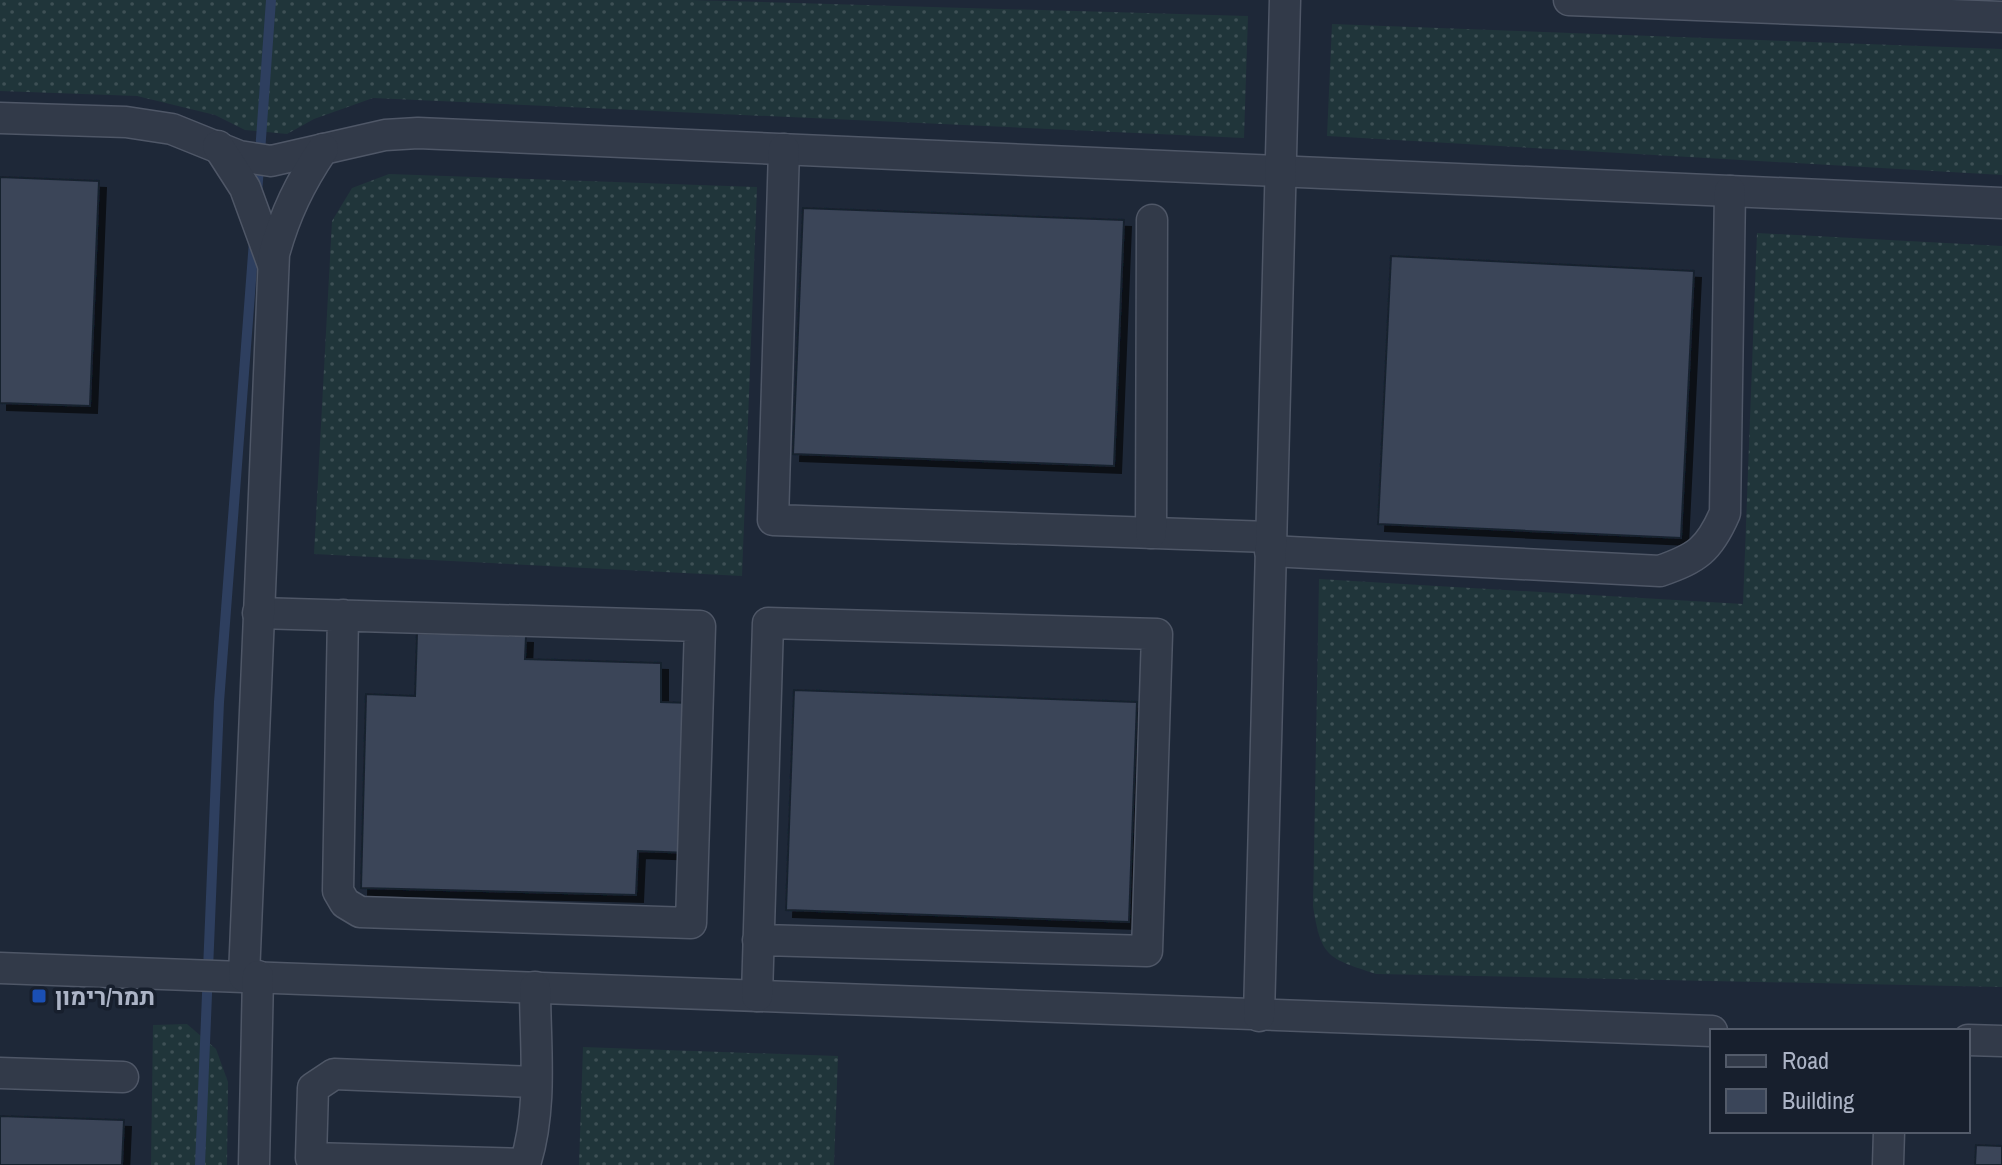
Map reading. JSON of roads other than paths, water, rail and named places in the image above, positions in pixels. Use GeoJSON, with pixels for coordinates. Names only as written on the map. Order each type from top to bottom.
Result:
{"type":"FeatureCollection","features":[{"type":"Feature","properties":{"kind":"street"},"geometry":{"type":"LineString","coordinates":[[1259,1016],[1285,0]]}},
{"type":"Feature","properties":{"kind":"street"},"geometry":{"type":"LineString","coordinates":[[1569,0],[2002,17]]}},
{"type":"Feature","properties":{"kind":"street"},"geometry":{"type":"LineString","coordinates":[[0,118],[126,122],[172,129],[239,156],[271,161],[385,135],[418,133],[2002,203]]}},
{"type":"Feature","properties":{"kind":"street"},"geometry":{"type":"LineString","coordinates":[[218,146],[245,188],[273,264]]}},
{"type":"Feature","properties":{"kind":"street"},"geometry":{"type":"LineString","coordinates":[[254,1165],[251,976],[258,613],[273,264],[285,215],[301,182],[323,149]]}},
{"type":"Feature","properties":{"kind":"street"},"geometry":{"type":"LineString","coordinates":[[784,149],[773,520],[1151,533],[1660,571],[1693,560],[1714,538],[1725,513],[1730,191]]}},
{"type":"Feature","properties":{"kind":"street"},"geometry":{"type":"LineString","coordinates":[[1151,533],[1152,220]]}},
{"type":"Feature","properties":{"kind":"street"},"geometry":{"type":"LineString","coordinates":[[258,613],[343,615],[700,626],[691,923],[360,912],[345,903],[338,891],[343,615]]}},
{"type":"Feature","properties":{"kind":"street"},"geometry":{"type":"LineString","coordinates":[[757,996],[758,940],[768,623],[1157,634],[1147,951],[758,940]]}},
{"type":"Feature","properties":{"kind":"street"},"geometry":{"type":"LineString","coordinates":[[0,968],[1710,1031]]}},
{"type":"Feature","properties":{"kind":"street"},"geometry":{"type":"LineString","coordinates":[[535,987],[536,1082],[534,1137],[525,1164],[311,1158],[313,1088],[334,1074],[536,1082]]}},
{"type":"Feature","properties":{"kind":"street"},"geometry":{"type":"LineString","coordinates":[[1970,1040],[2002,1041]]}},
{"type":"Feature","properties":{"kind":"street"},"geometry":{"type":"LineString","coordinates":[[0,1073],[123,1077]]}},
{"type":"Feature","properties":{"kind":"street"},"geometry":{"type":"LineString","coordinates":[[1888,1165],[1889,1133]]}},
{"type":"Feature","properties":{"kind":"waterway"},"geometry":{"type":"LineString","coordinates":[[257,194],[271,0]]}},
{"type":"Feature","properties":{"kind":"waterway"},"geometry":{"type":"LineString","coordinates":[[200,1165],[219,702],[254,241]]}},
{"type":"Feature","properties":{"kind":"place","name":"תמר/רימון"},"geometry":{"type":"Point","coordinates":[39,996]}}]}
